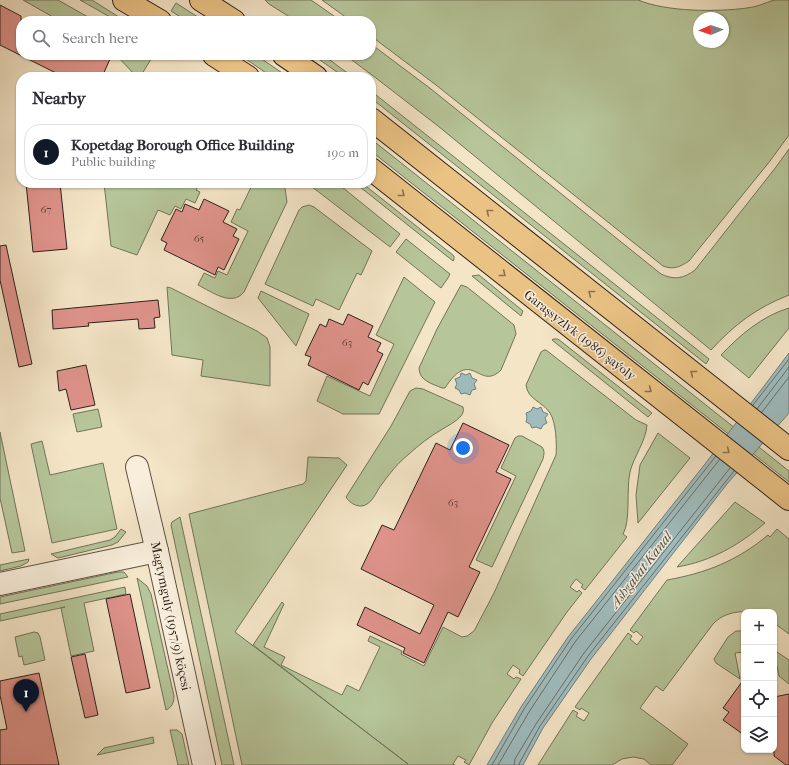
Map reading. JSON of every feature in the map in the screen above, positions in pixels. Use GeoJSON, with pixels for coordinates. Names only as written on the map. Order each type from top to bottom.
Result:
{"type":"FeatureCollection","features":[{"type":"Feature","properties":{"kind":"main road"},"geometry":{"type":"LineString","coordinates":[[124,0],[151,16]]}},
{"type":"Feature","properties":{"kind":"main road"},"geometry":{"type":"LineString","coordinates":[[201,0],[226,16]]}},
{"type":"Feature","properties":{"kind":"main road"},"geometry":{"type":"LineString","coordinates":[[222,60],[240,72]]}},
{"type":"Feature","properties":{"kind":"main road"},"geometry":{"type":"LineString","coordinates":[[291,60],[309,72]]}},
{"type":"Feature","properties":{"kind":"main road"},"geometry":{"type":"LineString","coordinates":[[376,123],[789,449]]}},
{"type":"Feature","properties":{"kind":"main road","name":"Garaşsyzlyk (1986) şaýoly"},"geometry":{"type":"LineString","coordinates":[[376,173],[782,494]]}},
{"type":"Feature","properties":{"kind":"street","name":"Magtymguly (1957/9) köçesi"},"geometry":{"type":"LineString","coordinates":[[137,467],[204,765]]}},
{"type":"Feature","properties":{"kind":"street"},"geometry":{"type":"LineString","coordinates":[[0,584],[157,551]]}},
{"type":"Feature","properties":{"kind":"green space"},"geometry":{"type":"Polygon","coordinates":[[[23,0],[58,0],[86,16],[51,16],[23,0]]]}},
{"type":"Feature","properties":{"kind":"green space"},"geometry":{"type":"Polygon","coordinates":[[[80,0],[92,0],[117,16],[108,16],[80,0]]]}},
{"type":"Feature","properties":{"kind":"green space"},"geometry":{"type":"Polygon","coordinates":[[[265,0],[311,0],[334,16],[288,16],[265,0]]]}},
{"type":"Feature","properties":{"kind":"green space"},"geometry":{"type":"Polygon","coordinates":[[[322,0],[638,0],[677,9],[721,10],[758,6],[774,0],[789,0],[789,135],[770,161],[689,261],[676,267],[670,268],[663,266],[436,85],[376,40],[376,16],[344,16],[322,0]]]}},
{"type":"Feature","properties":{"kind":"green space"},"geometry":{"type":"Polygon","coordinates":[[[176,3],[196,16],[179,16],[171,11],[176,3]]]}},
{"type":"Feature","properties":{"kind":"green space"},"geometry":{"type":"Polygon","coordinates":[[[376,48],[431,89],[661,274],[674,278],[682,277],[695,270],[789,149],[789,295],[756,311],[729,332],[711,350],[438,126],[376,78],[376,72],[368,72],[352,60],[376,60],[376,48]]]}},
{"type":"Feature","properties":{"kind":"green space"},"geometry":{"type":"Polygon","coordinates":[[[121,60],[151,60],[143,72],[132,72],[121,60]]]}},
{"type":"Feature","properties":{"kind":"green space"},"geometry":{"type":"Polygon","coordinates":[[[247,60],[263,60],[281,72],[265,72],[247,60]]]}},
{"type":"Feature","properties":{"kind":"green space"},"geometry":{"type":"Polygon","coordinates":[[[320,60],[330,60],[346,72],[337,72],[320,60]]]}},
{"type":"Feature","properties":{"kind":"green space"},"geometry":{"type":"Polygon","coordinates":[[[376,95],[709,359],[706,364],[376,102],[376,95]]]}},
{"type":"Feature","properties":{"kind":"green space"},"geometry":{"type":"Polygon","coordinates":[[[376,143],[789,471],[789,482],[376,155],[376,143]]]}},
{"type":"Feature","properties":{"kind":"green space"},"geometry":{"type":"Polygon","coordinates":[[[105,188],[197,188],[196,190],[200,192],[195,203],[186,199],[181,209],[175,206],[170,215],[158,210],[137,255],[111,246],[105,188]]]}},
{"type":"Feature","properties":{"kind":"green space"},"geometry":{"type":"Polygon","coordinates":[[[251,188],[285,188],[287,202],[244,292],[234,298],[222,297],[198,285],[204,273],[215,278],[218,271],[227,275],[248,231],[231,222],[237,209],[240,210],[251,188]]]}},
{"type":"Feature","properties":{"kind":"green space"},"geometry":{"type":"Polygon","coordinates":[[[313,188],[343,188],[400,234],[390,247],[313,188]]]}},
{"type":"Feature","properties":{"kind":"green space"},"geometry":{"type":"Polygon","coordinates":[[[361,188],[368,188],[454,256],[453,261],[361,188]]]}},
{"type":"Feature","properties":{"kind":"green space"},"geometry":{"type":"Polygon","coordinates":[[[309,205],[314,207],[372,251],[361,275],[357,273],[339,310],[316,299],[313,306],[265,284],[299,210],[302,207],[309,205]]]}},
{"type":"Feature","properties":{"kind":"green space"},"geometry":{"type":"Polygon","coordinates":[[[406,239],[450,274],[441,288],[396,252],[406,239]]]}},
{"type":"Feature","properties":{"kind":"green space"},"geometry":{"type":"Polygon","coordinates":[[[479,275],[523,311],[521,316],[472,276],[479,275]]]}},
{"type":"Feature","properties":{"kind":"green space"},"geometry":{"type":"Polygon","coordinates":[[[404,277],[435,302],[379,414],[343,414],[317,401],[327,376],[370,396],[394,344],[376,335],[404,277]]]}},
{"type":"Feature","properties":{"kind":"green space"},"geometry":{"type":"Polygon","coordinates":[[[461,285],[467,287],[514,325],[516,334],[501,370],[493,375],[487,376],[469,370],[462,371],[454,376],[445,388],[442,388],[424,379],[421,376],[419,368],[437,329],[461,285]]]}},
{"type":"Feature","properties":{"kind":"green space"},"geometry":{"type":"Polygon","coordinates":[[[167,287],[257,331],[267,338],[270,347],[270,386],[201,376],[203,360],[172,355],[167,287]]]}},
{"type":"Feature","properties":{"kind":"green space"},"geometry":{"type":"Polygon","coordinates":[[[261,291],[309,314],[296,346],[258,298],[261,291]]]}},
{"type":"Feature","properties":{"kind":"green space"},"geometry":{"type":"Polygon","coordinates":[[[789,308],[789,328],[749,378],[721,355],[752,327],[779,311],[789,308]]]}},
{"type":"Feature","properties":{"kind":"green space"},"geometry":{"type":"Polygon","coordinates":[[[558,339],[652,413],[648,417],[552,340],[558,339]]]}},
{"type":"Feature","properties":{"kind":"green space"},"geometry":{"type":"Polygon","coordinates":[[[546,350],[636,420],[647,425],[644,437],[630,472],[628,487],[628,513],[623,534],[627,537],[585,590],[581,587],[583,585],[576,579],[570,587],[577,592],[579,590],[582,593],[567,612],[523,676],[519,673],[520,670],[513,665],[507,674],[514,679],[516,677],[521,679],[492,723],[469,765],[464,762],[466,760],[458,756],[453,764],[455,765],[242,765],[189,514],[303,484],[306,481],[308,457],[339,458],[347,465],[235,632],[408,764],[253,645],[282,602],[284,604],[264,647],[285,657],[281,665],[342,695],[347,685],[359,691],[380,647],[368,641],[370,636],[402,651],[401,654],[424,666],[443,627],[462,637],[467,636],[474,631],[494,593],[556,455],[556,433],[552,417],[547,409],[529,394],[526,385],[541,352],[546,350]]]}},
{"type":"Feature","properties":{"kind":"green space"},"geometry":{"type":"Polygon","coordinates":[[[416,388],[423,389],[463,407],[462,414],[454,422],[424,441],[401,461],[394,468],[369,502],[361,506],[353,504],[346,497],[391,426],[410,391],[416,388]]]}},
{"type":"Feature","properties":{"kind":"green space"},"geometry":{"type":"Polygon","coordinates":[[[98,409],[102,427],[77,432],[73,414],[98,409]]]}},
{"type":"Feature","properties":{"kind":"green space"},"geometry":{"type":"Polygon","coordinates":[[[0,432],[25,551],[12,553],[0,498],[0,432]]]}},
{"type":"Feature","properties":{"kind":"green space"},"geometry":{"type":"Polygon","coordinates":[[[658,433],[690,458],[638,523],[636,495],[640,465],[658,433]]]}},
{"type":"Feature","properties":{"kind":"green space"},"geometry":{"type":"Polygon","coordinates":[[[522,436],[542,447],[544,451],[543,459],[492,567],[476,560],[516,476],[501,468],[515,438],[522,436]]]}},
{"type":"Feature","properties":{"kind":"green space"},"geometry":{"type":"Polygon","coordinates":[[[42,441],[50,475],[103,463],[117,529],[52,543],[31,444],[42,441]]]}},
{"type":"Feature","properties":{"kind":"green space"},"geometry":{"type":"Polygon","coordinates":[[[735,502],[765,523],[735,545],[724,551],[702,561],[677,567],[735,502]]]}},
{"type":"Feature","properties":{"kind":"green space"},"geometry":{"type":"Polygon","coordinates":[[[180,517],[234,765],[222,765],[171,525],[172,522],[180,517]]]}},
{"type":"Feature","properties":{"kind":"green space"},"geometry":{"type":"Polygon","coordinates":[[[121,529],[126,532],[118,542],[112,545],[58,558],[51,554],[110,540],[115,537],[121,529]]]}},
{"type":"Feature","properties":{"kind":"green space"},"geometry":{"type":"Polygon","coordinates":[[[777,529],[789,539],[789,634],[777,625],[777,609],[741,609],[741,612],[726,615],[713,624],[663,691],[656,686],[640,708],[688,744],[672,765],[651,765],[644,759],[633,757],[622,759],[612,765],[538,765],[573,710],[578,713],[576,716],[584,721],[589,713],[581,708],[580,710],[575,707],[628,633],[632,636],[630,639],[637,645],[643,637],[636,631],[634,633],[630,630],[667,580],[695,574],[720,565],[745,552],[768,535],[770,537],[777,529]]]}},
{"type":"Feature","properties":{"kind":"green space"},"geometry":{"type":"Polygon","coordinates":[[[29,559],[28,562],[21,566],[0,571],[0,565],[29,559]]]}},
{"type":"Feature","properties":{"kind":"green space"},"geometry":{"type":"Polygon","coordinates":[[[124,572],[128,577],[0,604],[0,597],[124,572]]]}},
{"type":"Feature","properties":{"kind":"green space"},"geometry":{"type":"Polygon","coordinates":[[[137,578],[147,586],[151,594],[174,696],[174,701],[170,708],[166,710],[137,578]]]}},
{"type":"Feature","properties":{"kind":"green space"},"geometry":{"type":"Polygon","coordinates":[[[125,587],[126,594],[84,603],[94,651],[71,656],[61,608],[65,607],[0,621],[0,614],[125,587]]]}},
{"type":"Feature","properties":{"kind":"green space"},"geometry":{"type":"Polygon","coordinates":[[[736,631],[741,631],[741,652],[735,653],[740,679],[716,663],[714,659],[728,637],[736,631]]]}},
{"type":"Feature","properties":{"kind":"green space"},"geometry":{"type":"Polygon","coordinates":[[[34,632],[38,633],[40,637],[45,660],[24,665],[22,656],[19,657],[15,637],[34,632]]]}},
{"type":"Feature","properties":{"kind":"green space"},"geometry":{"type":"Polygon","coordinates":[[[777,652],[789,660],[789,684],[779,676],[777,652]]]}},
{"type":"Feature","properties":{"kind":"green space"},"geometry":{"type":"Polygon","coordinates":[[[170,730],[177,730],[182,734],[189,765],[178,765],[170,730]]]}},
{"type":"Feature","properties":{"kind":"green space"},"geometry":{"type":"Polygon","coordinates":[[[153,737],[154,743],[97,755],[104,748],[153,737]]]}},
{"type":"Feature","properties":{"kind":"water","name":"Ashgabat Kanal"},"geometry":{"type":"Polygon","coordinates":[[[789,353],[789,413],[727,484],[591,659],[543,728],[523,765],[487,765],[521,707],[568,637],[705,464],[789,353]]]}},
{"type":"Feature","properties":{"kind":"water"},"geometry":{"type":"Polygon","coordinates":[[[461,373],[466,375],[470,373],[472,378],[477,380],[474,384],[476,389],[472,390],[470,395],[465,393],[461,394],[459,390],[455,388],[457,384],[455,379],[460,377],[461,373]]]}},
{"type":"Feature","properties":{"kind":"water"},"geometry":{"type":"Polygon","coordinates":[[[533,407],[537,409],[541,407],[543,412],[548,414],[545,418],[547,423],[543,425],[541,429],[536,427],[532,428],[530,424],[526,422],[526,413],[531,411],[533,407]]]}},
{"type":"Feature","properties":{"kind":"building"},"geometry":{"type":"Polygon","coordinates":[[[0,5],[21,16],[16,16],[16,53],[0,45],[0,5]]]}},
{"type":"Feature","properties":{"kind":"building"},"geometry":{"type":"Polygon","coordinates":[[[30,60],[110,60],[104,72],[54,72],[30,60]]]}},
{"type":"Feature","properties":{"kind":"building"},"geometry":{"type":"Polygon","coordinates":[[[27,188],[61,188],[67,249],[33,252],[27,188]]]}},
{"type":"Feature","properties":{"kind":"building"},"geometry":{"type":"Polygon","coordinates":[[[204,199],[229,211],[223,222],[237,229],[233,236],[239,239],[224,270],[218,267],[215,275],[164,250],[167,243],[161,240],[176,209],[182,212],[185,204],[199,210],[204,199]]]}},
{"type":"Feature","properties":{"kind":"building"},"geometry":{"type":"Polygon","coordinates":[[[6,245],[32,364],[19,367],[0,280],[0,246],[6,245]]]}},
{"type":"Feature","properties":{"kind":"building"},"geometry":{"type":"Polygon","coordinates":[[[158,300],[160,317],[154,318],[155,328],[139,329],[138,319],[88,323],[89,326],[53,329],[52,310],[158,300]]]}},
{"type":"Feature","properties":{"kind":"building"},"geometry":{"type":"Polygon","coordinates":[[[348,314],[373,326],[368,337],[381,343],[377,351],[383,354],[368,385],[363,382],[359,390],[308,365],[311,357],[305,355],[320,324],[326,327],[329,319],[343,325],[348,314]]]}},
{"type":"Feature","properties":{"kind":"building"},"geometry":{"type":"Polygon","coordinates":[[[86,365],[95,405],[71,410],[66,389],[59,391],[57,371],[86,365]]]}},
{"type":"Feature","properties":{"kind":"building"},"geometry":{"type":"Polygon","coordinates":[[[463,423],[509,445],[496,472],[511,479],[469,567],[480,572],[458,617],[448,612],[424,663],[403,653],[405,648],[357,625],[365,607],[420,634],[434,605],[361,569],[382,525],[394,530],[436,443],[450,450],[463,423]]]}},
{"type":"Feature","properties":{"kind":"building"},"geometry":{"type":"Polygon","coordinates":[[[130,594],[150,688],[126,693],[106,599],[130,594]]]}},
{"type":"Feature","properties":{"kind":"building"},"geometry":{"type":"Polygon","coordinates":[[[85,654],[98,715],[85,718],[71,657],[85,654]]]}},
{"type":"Feature","properties":{"kind":"building"},"geometry":{"type":"Polygon","coordinates":[[[39,673],[59,765],[0,765],[0,730],[7,729],[0,695],[0,681],[39,673]]]}},
{"type":"Feature","properties":{"kind":"building"},"geometry":{"type":"Polygon","coordinates":[[[741,683],[741,733],[723,720],[729,712],[723,708],[741,683]]]}},
{"type":"Feature","properties":{"kind":"building"},"geometry":{"type":"Polygon","coordinates":[[[789,694],[789,765],[786,765],[774,756],[774,753],[777,753],[777,696],[789,694]]]}},
{"type":"Feature","properties":{"kind":"place","name":"Kopetdag Borough Office Building"},"geometry":{"type":"Point","coordinates":[26,712]}}]}
